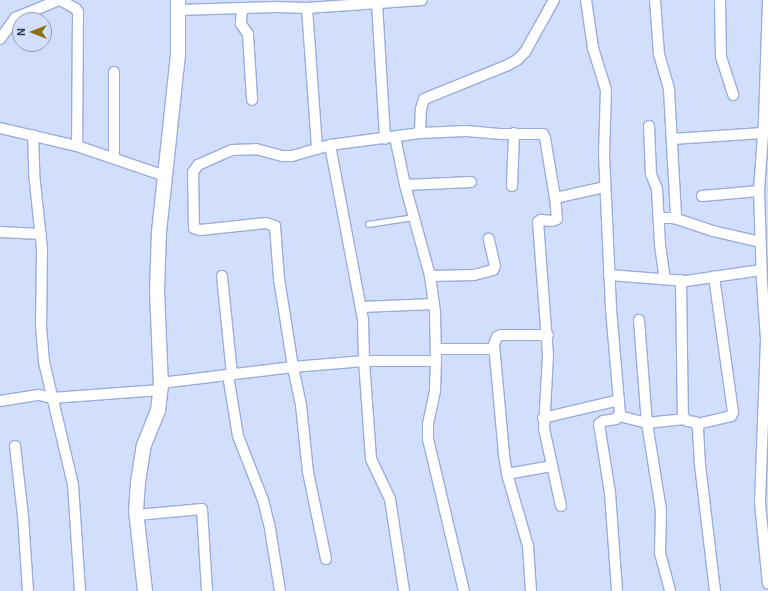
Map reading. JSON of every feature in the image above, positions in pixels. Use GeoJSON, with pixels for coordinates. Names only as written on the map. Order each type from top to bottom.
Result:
{"type":"FeatureCollection","features":[{"type":"Feature","properties":{"kind":"street"},"geometry":{"type":"LineString","coordinates":[[0,39],[2,27],[15,18],[60,0],[76,9],[78,12],[77,146]]}},
{"type":"Feature","properties":{"kind":"street"},"geometry":{"type":"LineString","coordinates":[[144,591],[136,515],[138,482],[144,445],[158,410],[161,387],[157,291],[159,232],[178,56],[178,5],[242,8],[275,4],[307,8],[336,3],[422,0]]}},
{"type":"Feature","properties":{"kind":"street"},"geometry":{"type":"LineString","coordinates":[[420,134],[421,109],[424,99],[517,60],[525,52],[554,0]]}},
{"type":"Feature","properties":{"kind":"street"},"geometry":{"type":"LineString","coordinates":[[586,0],[593,48],[606,90],[604,140],[605,187],[609,275],[619,416]]}},
{"type":"Feature","properties":{"kind":"street"},"geometry":{"type":"LineString","coordinates":[[655,0],[659,54],[669,90],[676,215],[674,218]]}},
{"type":"Feature","properties":{"kind":"street"},"geometry":{"type":"LineString","coordinates":[[720,0],[721,58],[733,95]]}},
{"type":"Feature","properties":{"kind":"street"},"geometry":{"type":"LineString","coordinates":[[768,0],[763,133],[759,191],[761,270],[766,339],[764,460],[760,503],[766,545],[768,584]]}},
{"type":"Feature","properties":{"kind":"street"},"geometry":{"type":"LineString","coordinates":[[372,2],[390,138],[406,185],[430,276],[434,304],[436,362],[435,391],[428,424],[428,439],[464,591]]}},
{"type":"Feature","properties":{"kind":"street"},"geometry":{"type":"LineString","coordinates":[[242,8],[241,24],[248,34],[252,100]]}},
{"type":"Feature","properties":{"kind":"street"},"geometry":{"type":"LineString","coordinates":[[307,8],[317,149]]}},
{"type":"Feature","properties":{"kind":"street"},"geometry":{"type":"LineString","coordinates":[[114,72],[114,158]]}},
{"type":"Feature","properties":{"kind":"street"},"geometry":{"type":"LineString","coordinates":[[649,126],[651,174],[657,189],[660,245],[665,279]]}},
{"type":"Feature","properties":{"kind":"street"},"geometry":{"type":"LineString","coordinates":[[0,128],[77,146],[165,176]]}},
{"type":"Feature","properties":{"kind":"street"},"geometry":{"type":"LineString","coordinates":[[326,559],[308,472],[301,405],[293,367],[279,279],[274,226],[266,224],[200,230],[194,228],[193,224],[193,172],[198,165],[232,150],[256,149],[283,156],[292,156],[330,145],[420,134],[466,131],[514,134],[540,133],[544,135],[555,198],[557,219],[552,221],[541,220],[538,222],[547,330],[548,373],[543,418],[545,435],[561,506]]}},
{"type":"Feature","properties":{"kind":"street"},"geometry":{"type":"LineString","coordinates":[[672,139],[763,133]]}},
{"type":"Feature","properties":{"kind":"street"},"geometry":{"type":"LineString","coordinates":[[512,186],[514,134]]}},
{"type":"Feature","properties":{"kind":"street"},"geometry":{"type":"LineString","coordinates":[[33,135],[34,173],[41,234],[41,327],[44,362],[73,485],[80,591]]}},
{"type":"Feature","properties":{"kind":"street"},"geometry":{"type":"LineString","coordinates":[[330,145],[361,308],[365,338],[364,361],[371,459],[390,499],[404,591]]}},
{"type":"Feature","properties":{"kind":"street"},"geometry":{"type":"LineString","coordinates":[[406,185],[471,182]]}},
{"type":"Feature","properties":{"kind":"street"},"geometry":{"type":"LineString","coordinates":[[555,198],[605,187]]}},
{"type":"Feature","properties":{"kind":"street"},"geometry":{"type":"LineString","coordinates":[[702,196],[759,191]]}},
{"type":"Feature","properties":{"kind":"street"},"geometry":{"type":"LineString","coordinates":[[659,218],[674,218],[713,231],[760,242]]}},
{"type":"Feature","properties":{"kind":"street"},"geometry":{"type":"LineString","coordinates":[[0,232],[41,234]]}},
{"type":"Feature","properties":{"kind":"street"},"geometry":{"type":"LineString","coordinates":[[430,276],[474,275],[493,270],[495,266],[489,239]]}},
{"type":"Feature","properties":{"kind":"street"},"geometry":{"type":"LineString","coordinates":[[609,275],[680,280],[761,270]]}},
{"type":"Feature","properties":{"kind":"street"},"geometry":{"type":"LineString","coordinates":[[222,276],[230,375],[238,436],[265,507],[280,591]]}},
{"type":"Feature","properties":{"kind":"street"},"geometry":{"type":"LineString","coordinates":[[616,591],[610,493],[599,424],[619,416],[647,423],[685,419],[697,424],[731,416],[733,412],[714,276]]}},
{"type":"Feature","properties":{"kind":"street"},"geometry":{"type":"LineString","coordinates":[[680,280],[683,416],[685,419]]}},
{"type":"Feature","properties":{"kind":"street"},"geometry":{"type":"LineString","coordinates":[[361,308],[434,304]]}},
{"type":"Feature","properties":{"kind":"street"},"geometry":{"type":"LineString","coordinates":[[639,320],[647,423],[661,510],[660,553],[670,591]]}},
{"type":"Feature","properties":{"kind":"street"},"geometry":{"type":"LineString","coordinates":[[436,349],[495,343],[505,335],[547,330]]}},
{"type":"Feature","properties":{"kind":"street"},"geometry":{"type":"LineString","coordinates":[[495,343],[508,474],[528,546],[531,591]]}},
{"type":"Feature","properties":{"kind":"street"},"geometry":{"type":"LineString","coordinates":[[0,401],[39,395],[52,398],[161,387],[230,375],[293,367],[364,361],[436,362]]}},
{"type":"Feature","properties":{"kind":"street"},"geometry":{"type":"LineString","coordinates":[[543,418],[619,400]]}},
{"type":"Feature","properties":{"kind":"street"},"geometry":{"type":"LineString","coordinates":[[697,424],[702,486],[715,591]]}},
{"type":"Feature","properties":{"kind":"street"},"geometry":{"type":"LineString","coordinates":[[15,446],[23,516],[28,591]]}},
{"type":"Feature","properties":{"kind":"street"},"geometry":{"type":"LineString","coordinates":[[508,474],[552,466]]}},
{"type":"Feature","properties":{"kind":"street"},"geometry":{"type":"LineString","coordinates":[[136,515],[202,509],[207,591]]}},
{"type":"Feature","properties":{"kind":"lane"},"geometry":{"type":"LineString","coordinates":[[368,224],[414,217]]}}]}
